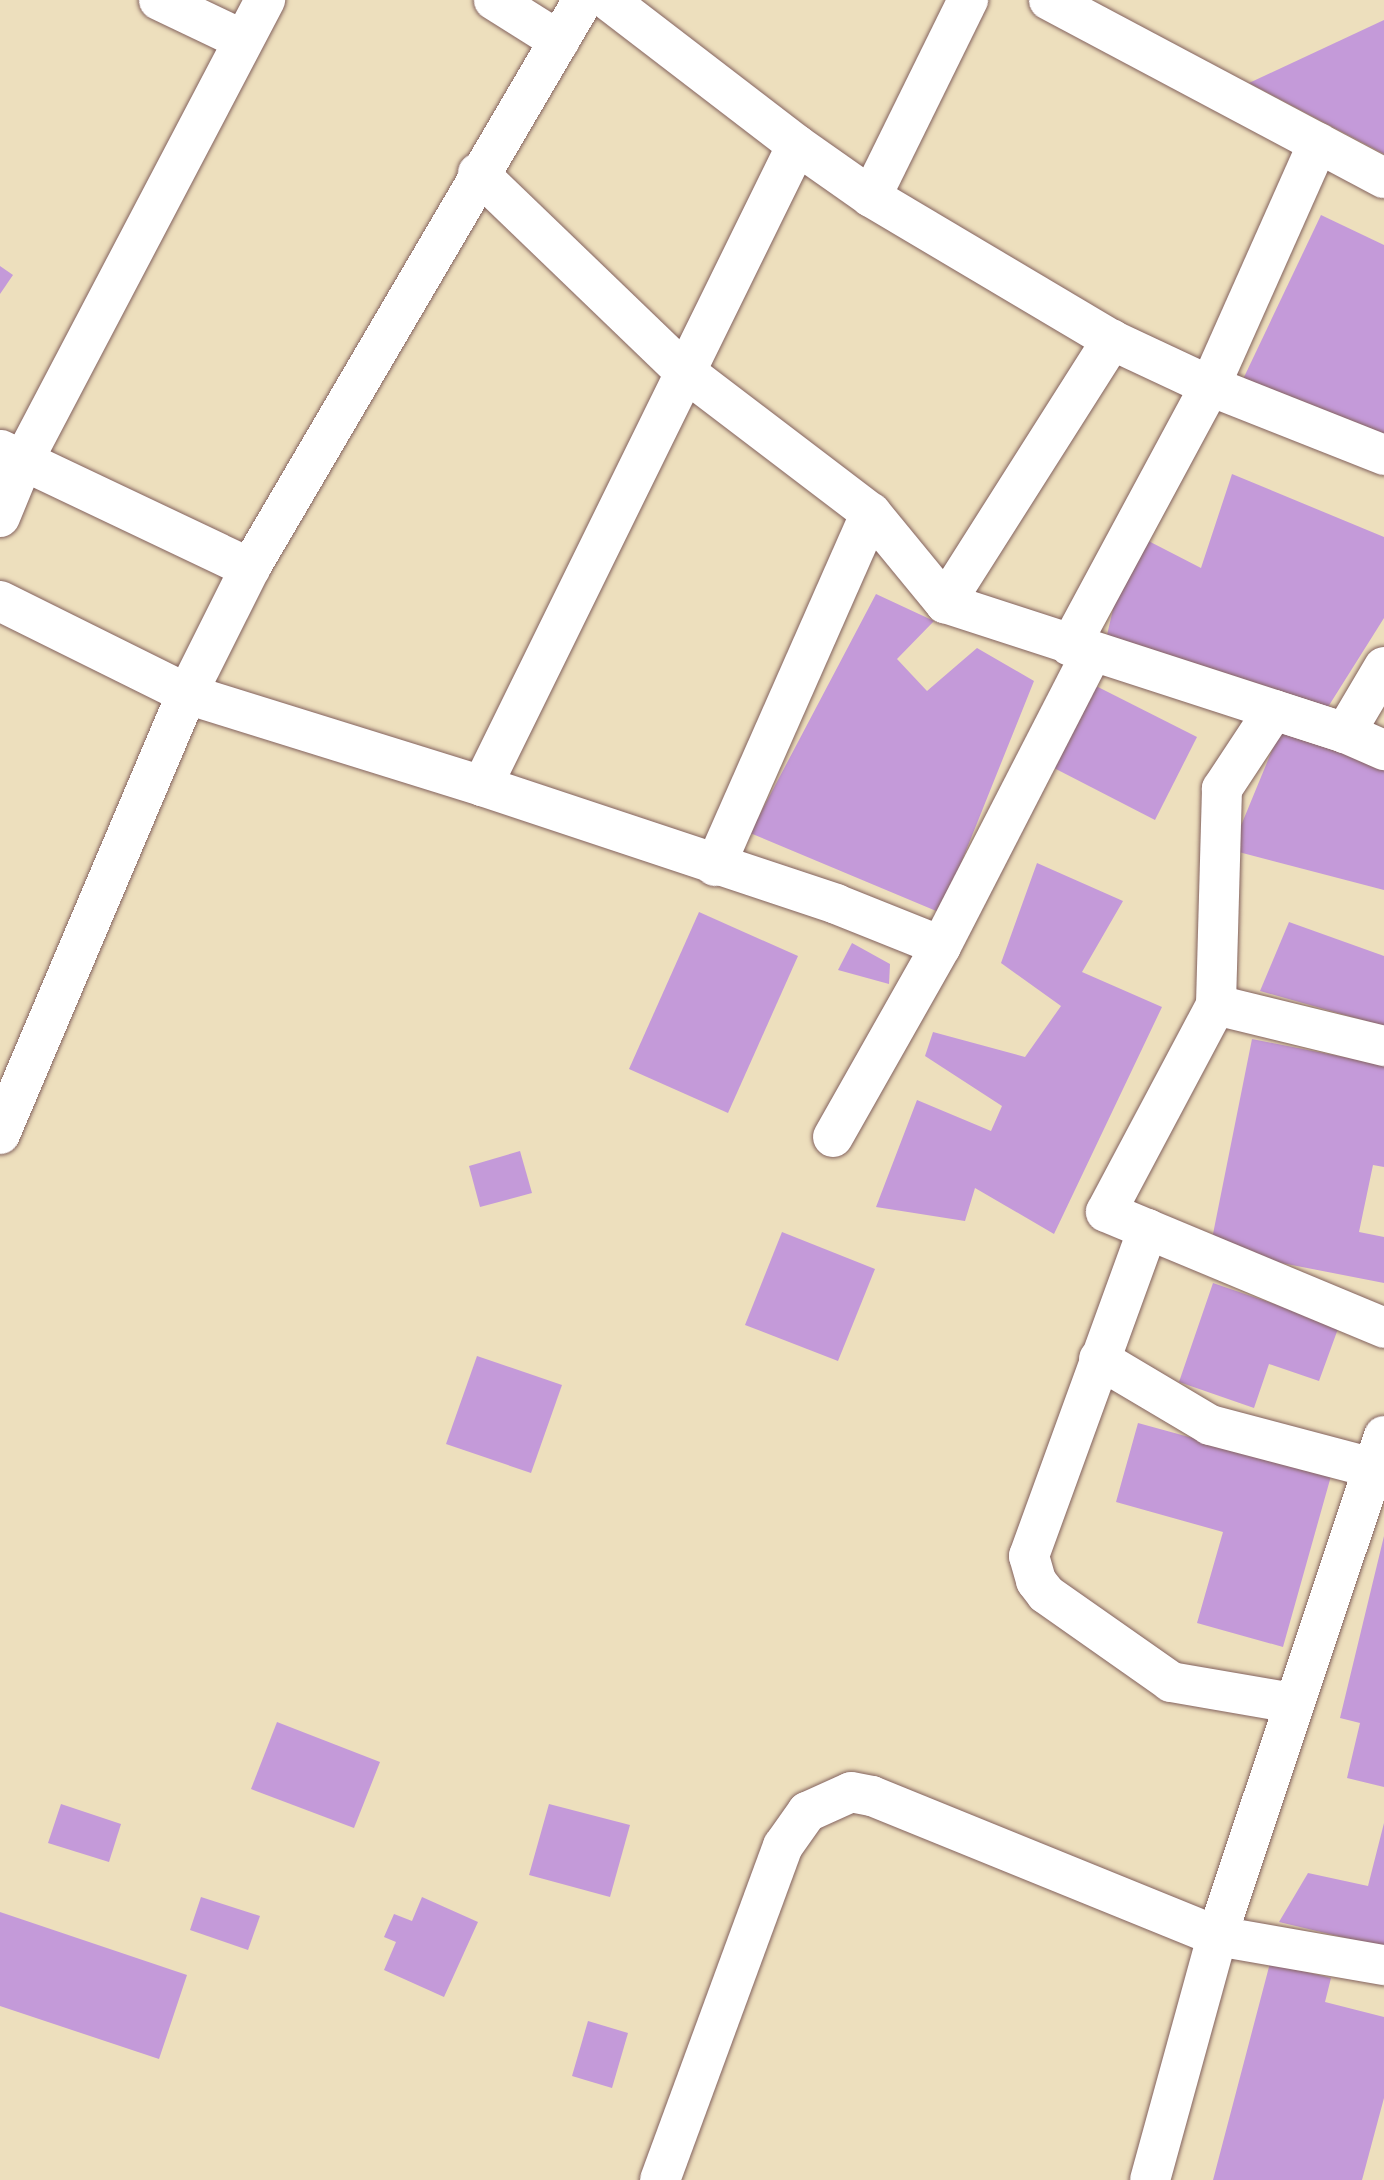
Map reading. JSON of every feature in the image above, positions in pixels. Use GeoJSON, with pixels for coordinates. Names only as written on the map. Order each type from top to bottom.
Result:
{"type":"FeatureCollection","features":[{"type":"Feature","properties":{"kind":"street"},"geometry":{"type":"LineString","coordinates":[[160,0],[243,40]]}},
{"type":"Feature","properties":{"kind":"street"},"geometry":{"type":"LineString","coordinates":[[0,517],[12,455],[264,0]]}},
{"type":"Feature","properties":{"kind":"street"},"geometry":{"type":"LineString","coordinates":[[494,0],[560,41]]}},
{"type":"Feature","properties":{"kind":"street"},"geometry":{"type":"LineString","coordinates":[[1,1130],[187,694],[250,568],[478,173],[583,0]]}},
{"type":"Feature","properties":{"kind":"street"},"geometry":{"type":"LineString","coordinates":[[608,0],[796,145],[872,196],[1112,340],[1210,386],[1384,456]]}},
{"type":"Feature","properties":{"kind":"street"},"geometry":{"type":"LineString","coordinates":[[872,196],[968,0]]}},
{"type":"Feature","properties":{"kind":"street"},"geometry":{"type":"LineString","coordinates":[[1049,0],[1384,178]]}},
{"type":"Feature","properties":{"kind":"street"},"geometry":{"type":"LineString","coordinates":[[834,1137],[940,946],[1210,386],[1318,143]]}},
{"type":"Feature","properties":{"kind":"street"},"geometry":{"type":"LineString","coordinates":[[482,786],[796,145]]}},
{"type":"Feature","properties":{"kind":"street"},"geometry":{"type":"LineString","coordinates":[[478,173],[683,370],[871,513],[945,602],[1345,732],[1384,750]]}},
{"type":"Feature","properties":{"kind":"street"},"geometry":{"type":"LineString","coordinates":[[945,602],[1112,340]]}},
{"type":"Feature","properties":{"kind":"street"},"geometry":{"type":"LineString","coordinates":[[12,455],[250,568]]}},
{"type":"Feature","properties":{"kind":"street"},"geometry":{"type":"LineString","coordinates":[[716,866],[871,513]]}},
{"type":"Feature","properties":{"kind":"street"},"geometry":{"type":"LineString","coordinates":[[0,601],[187,694],[482,786],[836,904],[940,946]]}},
{"type":"Feature","properties":{"kind":"street"},"geometry":{"type":"LineString","coordinates":[[1345,732],[1384,667]]}},
{"type":"Feature","properties":{"kind":"street"},"geometry":{"type":"LineString","coordinates":[[1345,732],[1274,710],[1222,790],[1216,1005],[1106,1212],[1384,1328]]}},
{"type":"Feature","properties":{"kind":"street"},"geometry":{"type":"LineString","coordinates":[[1216,1005],[1384,1046]]}},
{"type":"Feature","properties":{"kind":"street"},"geometry":{"type":"LineString","coordinates":[[1148,1230],[1029,1556],[1036,1581],[1046,1594],[1171,1682],[1293,1703]]}},
{"type":"Feature","properties":{"kind":"street"},"geometry":{"type":"LineString","coordinates":[[1099,1359],[1210,1425],[1380,1458],[1293,1703],[1217,1936],[1150,2180]]}},
{"type":"Feature","properties":{"kind":"street"},"geometry":{"type":"LineString","coordinates":[[660,2180],[783,1846],[807,1812],[851,1792],[872,1796],[1217,1936],[1384,1965]]}},
{"type":"Feature","properties":{"kind":"building"},"geometry":{"type":"Polygon","coordinates":[[[1384,20],[1384,154],[1249,83],[1384,20]]]}},
{"type":"Feature","properties":{"kind":"building"},"geometry":{"type":"Polygon","coordinates":[[[1321,215],[1384,245],[1384,455],[1235,396],[1321,215]]]}},
{"type":"Feature","properties":{"kind":"building"},"geometry":{"type":"Polygon","coordinates":[[[0,266],[13,275],[0,294],[0,266]]]}},
{"type":"Feature","properties":{"kind":"building"},"geometry":{"type":"Polygon","coordinates":[[[1232,474],[1384,537],[1384,618],[1328,707],[1107,635],[1131,532],[1201,568],[1232,474]]]}},
{"type":"Feature","properties":{"kind":"building"},"geometry":{"type":"Polygon","coordinates":[[[876,594],[934,621],[897,659],[927,691],[977,648],[1034,681],[941,913],[750,833],[876,594]]]}},
{"type":"Feature","properties":{"kind":"building"},"geometry":{"type":"Polygon","coordinates":[[[1096,686],[1197,737],[1155,820],[1054,768],[1096,686]]]}},
{"type":"Feature","properties":{"kind":"building"},"geometry":{"type":"Polygon","coordinates":[[[1282,726],[1384,770],[1384,890],[1231,850],[1282,726]]]}},
{"type":"Feature","properties":{"kind":"building"},"geometry":{"type":"Polygon","coordinates":[[[1037,863],[1123,901],[1082,972],[1162,1007],[1054,1234],[975,1188],[965,1221],[876,1207],[917,1100],[991,1131],[1002,1106],[925,1056],[933,1032],[1025,1057],[1061,1006],[1001,963],[1037,863]]]}},
{"type":"Feature","properties":{"kind":"building"},"geometry":{"type":"Polygon","coordinates":[[[699,912],[798,956],[728,1113],[629,1069],[699,912]]]}},
{"type":"Feature","properties":{"kind":"building"},"geometry":{"type":"Polygon","coordinates":[[[1289,922],[1384,956],[1384,1026],[1260,991],[1289,922]]]}},
{"type":"Feature","properties":{"kind":"building"},"geometry":{"type":"Polygon","coordinates":[[[852,943],[890,964],[889,984],[838,970],[852,943]]]}},
{"type":"Feature","properties":{"kind":"building"},"geometry":{"type":"Polygon","coordinates":[[[1252,1039],[1384,1065],[1384,1167],[1373,1165],[1359,1232],[1384,1237],[1384,1283],[1210,1249],[1252,1039]]]}},
{"type":"Feature","properties":{"kind":"building"},"geometry":{"type":"Polygon","coordinates":[[[520,1151],[532,1193],[480,1207],[469,1166],[520,1151]]]}},
{"type":"Feature","properties":{"kind":"building"},"geometry":{"type":"Polygon","coordinates":[[[782,1232],[875,1269],[838,1361],[745,1325],[782,1232]]]}},
{"type":"Feature","properties":{"kind":"building"},"geometry":{"type":"Polygon","coordinates":[[[1213,1283],[1339,1326],[1319,1381],[1269,1364],[1254,1408],[1179,1382],[1213,1283]]]}},
{"type":"Feature","properties":{"kind":"building"},"geometry":{"type":"Polygon","coordinates":[[[477,1356],[562,1385],[531,1473],[446,1444],[477,1356]]]}},
{"type":"Feature","properties":{"kind":"building"},"geometry":{"type":"Polygon","coordinates":[[[1138,1423],[1331,1476],[1283,1647],[1197,1623],[1223,1532],[1116,1502],[1138,1423]]]}},
{"type":"Feature","properties":{"kind":"building"},"geometry":{"type":"Polygon","coordinates":[[[1384,1536],[1384,1787],[1347,1778],[1360,1723],[1340,1718],[1384,1536]]]}},
{"type":"Feature","properties":{"kind":"building"},"geometry":{"type":"Polygon","coordinates":[[[277,1722],[380,1762],[354,1828],[251,1789],[277,1722]]]}},
{"type":"Feature","properties":{"kind":"building"},"geometry":{"type":"Polygon","coordinates":[[[61,1804],[121,1824],[109,1862],[48,1843],[61,1804]]]}},
{"type":"Feature","properties":{"kind":"building"},"geometry":{"type":"Polygon","coordinates":[[[549,1804],[630,1825],[610,1897],[529,1875],[549,1804]]]}},
{"type":"Feature","properties":{"kind":"building"},"geometry":{"type":"Polygon","coordinates":[[[1384,1823],[1384,1947],[1279,1922],[1308,1873],[1368,1886],[1384,1823]]]}},
{"type":"Feature","properties":{"kind":"building"},"geometry":{"type":"Polygon","coordinates":[[[201,1897],[260,1916],[248,1950],[190,1930],[201,1897]]]}},
{"type":"Feature","properties":{"kind":"building"},"geometry":{"type":"Polygon","coordinates":[[[422,1897],[478,1922],[444,1997],[384,1970],[396,1942],[384,1937],[394,1914],[412,1921],[422,1897]]]}},
{"type":"Feature","properties":{"kind":"building"},"geometry":{"type":"Polygon","coordinates":[[[0,1912],[187,1975],[159,2059],[0,2006],[0,1912]]]}},
{"type":"Feature","properties":{"kind":"building"},"geometry":{"type":"Polygon","coordinates":[[[1270,1963],[1331,1978],[1325,2002],[1384,2017],[1384,2098],[1362,2180],[1213,2180],[1270,1963]]]}},
{"type":"Feature","properties":{"kind":"building"},"geometry":{"type":"Polygon","coordinates":[[[588,2021],[628,2033],[612,2088],[572,2076],[588,2021]]]}}]}
